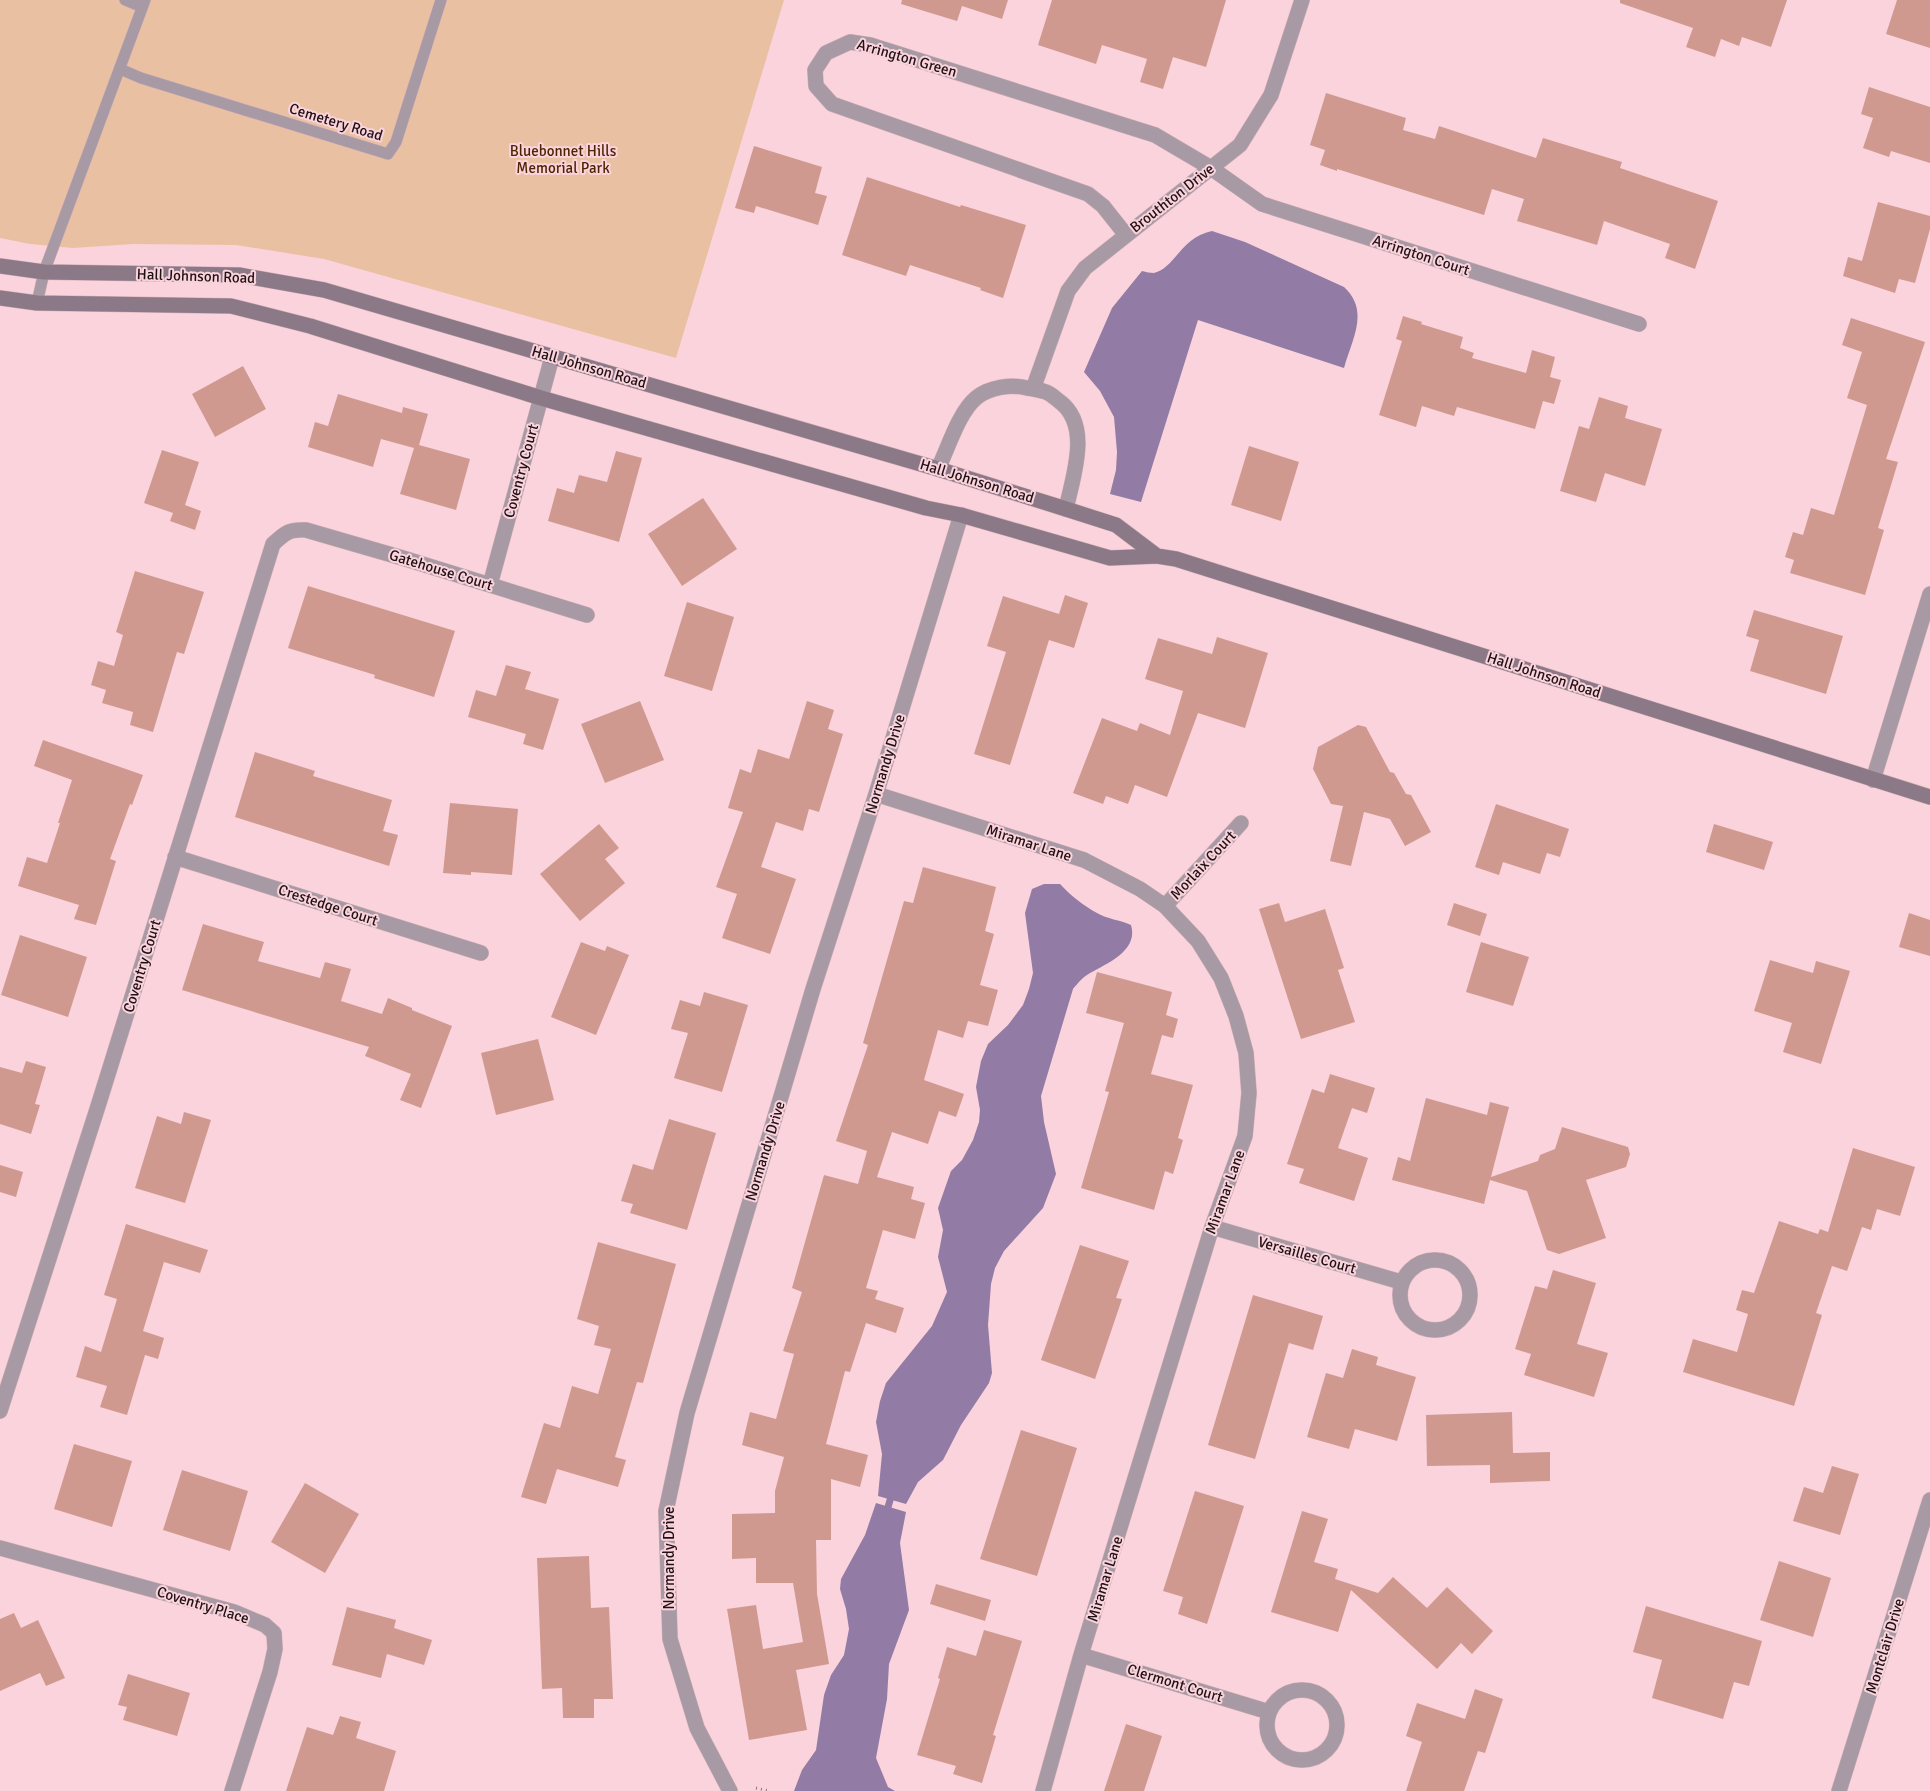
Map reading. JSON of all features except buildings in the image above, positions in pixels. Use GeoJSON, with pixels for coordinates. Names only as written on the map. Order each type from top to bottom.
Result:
{"type":"FeatureCollection","features":[{"type":"Feature","properties":{"kind":"main road","name":"Hall Johnson Road"},"geometry":{"type":"LineString","coordinates":[[0,266],[44,272],[239,275],[324,290],[938,468],[1116,525],[1157,556]]}},
{"type":"Feature","properties":{"kind":"main road","name":"Hall Johnson Road"},"geometry":{"type":"LineString","coordinates":[[0,298],[37,304],[231,306],[310,326],[541,398],[926,508],[961,515],[1110,558],[1157,556],[1176,559],[1930,798]]}},
{"type":"Feature","properties":{"kind":"street","name":"Brouthton Drive"},"geometry":{"type":"LineString","coordinates":[[1033,389],[1068,291],[1085,268],[1240,146],[1271,95],[1302,0]]}},
{"type":"Feature","properties":{"kind":"street","name":"Arrington Green"},"geometry":{"type":"LineString","coordinates":[[1126,235],[1103,206],[1088,194],[832,104],[816,86],[814,70],[826,53],[850,42],[870,45],[1155,134],[1211,168]]}},
{"type":"Feature","properties":{"kind":"street","name":"Arrington Court"},"geometry":{"type":"LineString","coordinates":[[1211,168],[1262,204],[1639,324]]}},
{"type":"Feature","properties":{"kind":"street","name":"Coventry Court"},"geometry":{"type":"LineString","coordinates":[[490,585],[552,357]]}},
{"type":"Feature","properties":{"kind":"street"},"geometry":{"type":"LineString","coordinates":[[938,468],[965,412],[976,398],[989,390],[1002,387],[1023,387],[1048,392],[1066,406],[1076,427],[1078,451],[1066,509]]}},
{"type":"Feature","properties":{"kind":"street","name":"Normandy Drive"},"geometry":{"type":"LineString","coordinates":[[730,1791],[698,1728],[670,1639],[666,1511],[687,1412],[813,989],[876,794],[961,515]]}},
{"type":"Feature","properties":{"kind":"street","name":"Coventry Court"},"geometry":{"type":"LineString","coordinates":[[0,1411],[99,1104],[273,544],[286,532],[294,530]]}},
{"type":"Feature","properties":{"kind":"street","name":"Gatehouse Court"},"geometry":{"type":"LineString","coordinates":[[294,530],[306,530],[388,553],[587,615]]}},
{"type":"Feature","properties":{"kind":"street"},"geometry":{"type":"LineString","coordinates":[[1873,780],[1930,594]]}},
{"type":"Feature","properties":{"kind":"street","name":"Miramar Lane"},"geometry":{"type":"LineString","coordinates":[[876,794],[1084,860],[1140,890],[1165,906],[1198,941],[1220,978],[1236,1016],[1246,1053],[1249,1094],[1245,1136],[1212,1227],[1082,1655],[1043,1791]]}},
{"type":"Feature","properties":{"kind":"street","name":"Morlaix Court"},"geometry":{"type":"LineString","coordinates":[[1165,906],[1241,823]]}},
{"type":"Feature","properties":{"kind":"street","name":"Crestedge Court"},"geometry":{"type":"LineString","coordinates":[[176,857],[481,953]]}},
{"type":"Feature","properties":{"kind":"street","name":"Versailles Court"},"geometry":{"type":"LineString","coordinates":[[1212,1227],[1401,1282]]}},
{"type":"Feature","properties":{"kind":"street"},"geometry":{"type":"LineString","coordinates":[[1431,1260],[1444,1261],[1456,1267],[1465,1276],[1470,1288],[1470,1301],[1465,1314],[1456,1323],[1445,1329],[1431,1330],[1419,1326],[1408,1318],[1402,1308],[1399,1295],[1401,1282],[1408,1271],[1419,1263],[1431,1260]]}},
{"type":"Feature","properties":{"kind":"street","name":"Montclair Drive"},"geometry":{"type":"LineString","coordinates":[[1839,1791],[1930,1500]]}},
{"type":"Feature","properties":{"kind":"street","name":"Coventry Place"},"geometry":{"type":"LineString","coordinates":[[0,1548],[234,1612],[265,1625],[274,1633],[275,1649],[270,1672],[232,1791]]}},
{"type":"Feature","properties":{"kind":"street","name":"Clermont Court"},"geometry":{"type":"LineString","coordinates":[[1082,1655],[1268,1712]]}},
{"type":"Feature","properties":{"kind":"street"},"geometry":{"type":"LineString","coordinates":[[1298,1689],[1312,1691],[1323,1696],[1332,1706],[1337,1718],[1337,1731],[1332,1744],[1323,1753],[1312,1759],[1298,1760],[1286,1757],[1268,1738],[1266,1724],[1268,1712],[1276,1701],[1286,1693],[1298,1689]]}},
{"type":"Feature","properties":{"kind":"lane"},"geometry":{"type":"LineString","coordinates":[[37,304],[44,272],[144,4],[125,0]]}},
{"type":"Feature","properties":{"kind":"lane","name":"Cemetery Road"},"geometry":{"type":"LineString","coordinates":[[120,69],[141,78],[388,154],[396,142],[441,0]]}},
{"type":"Feature","properties":{"kind":"path"},"geometry":{"type":"LineString","coordinates":[[756,1788],[769,1791]]}},
{"type":"Feature","properties":{"kind":"green space","name":"Bluebonnet Hills Memorial Park"},"geometry":{"type":"Polygon","coordinates":[[[0,0],[784,0],[676,358],[324,259],[236,245],[133,244],[73,248],[30,244],[0,238],[0,0]]]}},
{"type":"Feature","properties":{"kind":"shaded area"},"geometry":{"type":"Polygon","coordinates":[[[1212,231],[1245,242],[1344,287],[1352,296],[1358,316],[1357,326],[1344,368],[1198,320],[1141,502],[1110,494],[1116,470],[1117,452],[1114,417],[1100,391],[1084,372],[1112,308],[1142,271],[1154,273],[1161,270],[1193,239],[1201,234],[1212,231]]]}},
{"type":"Feature","properties":{"kind":"shaded area"},"geometry":{"type":"Polygon","coordinates":[[[1044,884],[1060,884],[1082,904],[1092,910],[1105,917],[1131,925],[1130,943],[1119,956],[1085,976],[1073,989],[1041,1096],[1044,1122],[1056,1174],[1043,1208],[1004,1251],[995,1268],[991,1284],[988,1325],[992,1373],[989,1383],[961,1425],[943,1460],[918,1482],[906,1504],[878,1496],[882,1454],[876,1422],[880,1401],[886,1383],[932,1326],[947,1292],[938,1257],[943,1230],[938,1208],[951,1171],[962,1160],[973,1140],[979,1122],[980,1110],[976,1087],[981,1061],[988,1044],[1008,1025],[1023,1005],[1029,989],[1033,973],[1025,913],[1032,889],[1044,884]]]}},
{"type":"Feature","properties":{"kind":"shaded area"},"geometry":{"type":"Polygon","coordinates":[[[876,1503],[906,1512],[900,1543],[909,1610],[889,1664],[887,1699],[876,1758],[888,1787],[895,1791],[794,1791],[802,1770],[816,1750],[824,1695],[831,1675],[844,1655],[849,1629],[840,1589],[841,1579],[865,1535],[876,1503]]]}},
{"type":"Feature","properties":{"kind":"waterway"},"geometry":{"type":"LineString","coordinates":[[886,1514],[893,1490]]}}]}
